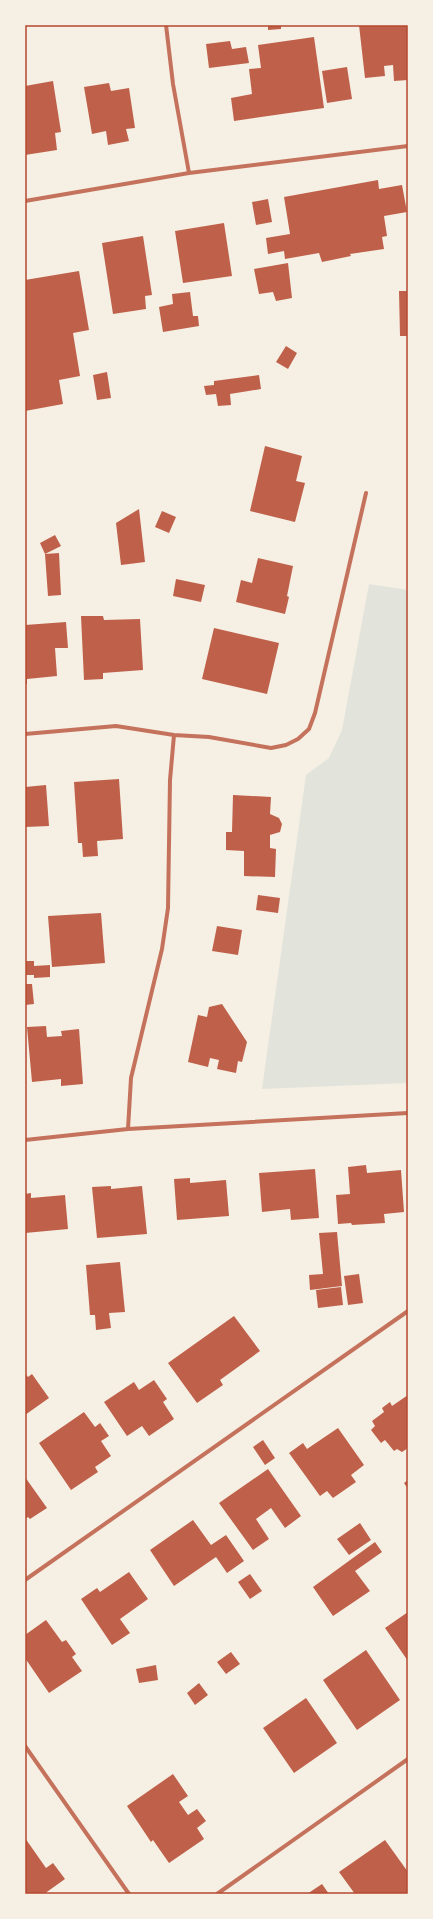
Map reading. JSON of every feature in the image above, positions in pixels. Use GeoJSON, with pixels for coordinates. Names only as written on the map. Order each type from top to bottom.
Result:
{"type":"FeatureCollection","features":[{"type":"Feature","properties":{"kind":"street"},"geometry":{"type":"LineString","coordinates":[[166,25],[173,84],[189,173]]}},
{"type":"Feature","properties":{"kind":"street"},"geometry":{"type":"LineString","coordinates":[[25,201],[189,173],[408,146]]}},
{"type":"Feature","properties":{"kind":"street"},"geometry":{"type":"LineString","coordinates":[[25,734],[116,726],[174,735],[209,737],[271,748],[286,745],[298,739],[309,729],[315,714],[366,493]]}},
{"type":"Feature","properties":{"kind":"street"},"geometry":{"type":"LineString","coordinates":[[128,1129],[131,1078],[162,949],[168,908],[170,780],[174,735]]}},
{"type":"Feature","properties":{"kind":"street"},"geometry":{"type":"LineString","coordinates":[[25,1140],[128,1129],[408,1113]]}},
{"type":"Feature","properties":{"kind":"street"},"geometry":{"type":"LineString","coordinates":[[25,1580],[408,1311]]}},
{"type":"Feature","properties":{"kind":"street"},"geometry":{"type":"LineString","coordinates":[[25,1746],[129,1894]]}},
{"type":"Feature","properties":{"kind":"street"},"geometry":{"type":"LineString","coordinates":[[217,1894],[408,1759]]}},
{"type":"Feature","properties":{"kind":"shaded area"},"geometry":{"type":"Polygon","coordinates":[[[369,584],[408,590],[408,1083],[262,1089],[306,775],[329,758],[342,730],[369,584]]]}},
{"type":"Feature","properties":{"kind":"building"},"geometry":{"type":"Polygon","coordinates":[[[268,25],[281,25],[281,29],[268,30],[268,25]]]}},
{"type":"Feature","properties":{"kind":"building"},"geometry":{"type":"Polygon","coordinates":[[[359,25],[408,25],[408,80],[394,81],[393,65],[384,66],[385,76],[365,78],[359,25]]]}},
{"type":"Feature","properties":{"kind":"building"},"geometry":{"type":"Polygon","coordinates":[[[314,37],[324,108],[234,121],[231,98],[252,94],[249,69],[261,68],[258,45],[314,37]]]}},
{"type":"Feature","properties":{"kind":"building"},"geometry":{"type":"Polygon","coordinates":[[[230,41],[232,49],[246,47],[249,63],[209,68],[206,44],[230,41]]]}},
{"type":"Feature","properties":{"kind":"building"},"geometry":{"type":"Polygon","coordinates":[[[347,67],[352,99],[327,103],[322,71],[347,67]]]}},
{"type":"Feature","properties":{"kind":"building"},"geometry":{"type":"Polygon","coordinates":[[[53,81],[61,132],[55,133],[57,150],[25,155],[25,86],[53,81]]]}},
{"type":"Feature","properties":{"kind":"building"},"geometry":{"type":"Polygon","coordinates":[[[109,83],[111,91],[129,88],[135,128],[126,129],[129,141],[108,145],[106,131],[92,134],[84,87],[109,83]]]}},
{"type":"Feature","properties":{"kind":"building"},"geometry":{"type":"Polygon","coordinates":[[[378,180],[379,189],[402,185],[407,212],[384,216],[387,236],[382,237],[384,249],[350,254],[351,256],[322,262],[319,253],[285,259],[284,251],[268,254],[266,238],[290,234],[284,197],[378,180]]]}},
{"type":"Feature","properties":{"kind":"building"},"geometry":{"type":"Polygon","coordinates":[[[268,199],[272,222],[256,225],[252,202],[268,199]]]}},
{"type":"Feature","properties":{"kind":"building"},"geometry":{"type":"Polygon","coordinates":[[[224,223],[232,276],[183,283],[175,231],[224,223]]]}},
{"type":"Feature","properties":{"kind":"building"},"geometry":{"type":"Polygon","coordinates":[[[143,236],[152,295],[145,296],[146,309],[113,314],[102,243],[143,236]]]}},
{"type":"Feature","properties":{"kind":"building"},"geometry":{"type":"Polygon","coordinates":[[[288,263],[292,298],[276,301],[273,292],[259,294],[254,269],[288,263]]]}},
{"type":"Feature","properties":{"kind":"building"},"geometry":{"type":"Polygon","coordinates":[[[79,271],[89,330],[73,333],[80,376],[59,380],[63,404],[25,411],[25,280],[79,271]]]}},
{"type":"Feature","properties":{"kind":"building"},"geometry":{"type":"Polygon","coordinates":[[[399,291],[408,291],[408,336],[400,336],[399,291]]]}},
{"type":"Feature","properties":{"kind":"building"},"geometry":{"type":"Polygon","coordinates":[[[190,292],[193,316],[198,316],[199,326],[163,332],[159,307],[173,304],[172,294],[190,292]]]}},
{"type":"Feature","properties":{"kind":"building"},"geometry":{"type":"Polygon","coordinates":[[[286,346],[297,353],[288,369],[276,362],[286,346]]]}},
{"type":"Feature","properties":{"kind":"building"},"geometry":{"type":"Polygon","coordinates":[[[107,372],[111,398],[97,400],[93,375],[107,372]]]}},
{"type":"Feature","properties":{"kind":"building"},"geometry":{"type":"Polygon","coordinates":[[[259,375],[261,389],[230,394],[231,405],[218,406],[216,394],[206,395],[204,386],[214,385],[214,381],[259,375]]]}},
{"type":"Feature","properties":{"kind":"building"},"geometry":{"type":"Polygon","coordinates":[[[265,446],[302,456],[296,481],[305,483],[295,522],[250,511],[265,446]]]}},
{"type":"Feature","properties":{"kind":"building"},"geometry":{"type":"Polygon","coordinates":[[[139,509],[145,562],[121,565],[116,523],[139,509]]]}},
{"type":"Feature","properties":{"kind":"building"},"geometry":{"type":"Polygon","coordinates":[[[162,511],[176,517],[169,533],[155,527],[162,511]]]}},
{"type":"Feature","properties":{"kind":"building"},"geometry":{"type":"Polygon","coordinates":[[[55,535],[61,546],[45,554],[40,543],[55,535]]]}},
{"type":"Feature","properties":{"kind":"building"},"geometry":{"type":"Polygon","coordinates":[[[59,553],[61,595],[48,596],[45,554],[59,553]]]}},
{"type":"Feature","properties":{"kind":"building"},"geometry":{"type":"Polygon","coordinates":[[[258,558],[293,566],[285,614],[236,602],[241,580],[252,583],[258,558]]]}},
{"type":"Feature","properties":{"kind":"building"},"geometry":{"type":"Polygon","coordinates":[[[176,579],[205,585],[201,602],[173,596],[176,579]]]}},
{"type":"Feature","properties":{"kind":"building"},"geometry":{"type":"Polygon","coordinates":[[[81,616],[103,616],[104,620],[140,619],[143,670],[103,673],[103,679],[84,680],[81,616]]]}},
{"type":"Feature","properties":{"kind":"building"},"geometry":{"type":"Polygon","coordinates":[[[66,622],[68,648],[55,648],[57,676],[27,679],[27,684],[25,684],[25,625],[66,622]]]}},
{"type":"Feature","properties":{"kind":"building"},"geometry":{"type":"Polygon","coordinates":[[[214,628],[279,643],[267,694],[202,679],[214,628]]]}},
{"type":"Feature","properties":{"kind":"building"},"geometry":{"type":"Polygon","coordinates":[[[119,779],[123,839],[97,841],[98,856],[83,857],[82,843],[78,843],[74,782],[119,779]]]}},
{"type":"Feature","properties":{"kind":"building"},"geometry":{"type":"Polygon","coordinates":[[[46,785],[49,826],[25,827],[25,787],[46,785]]]}},
{"type":"Feature","properties":{"kind":"building"},"geometry":{"type":"Polygon","coordinates":[[[233,795],[271,797],[270,814],[279,818],[282,824],[280,832],[270,835],[270,848],[276,849],[275,877],[244,876],[244,851],[226,850],[226,832],[232,832],[233,795]]]}},
{"type":"Feature","properties":{"kind":"building"},"geometry":{"type":"Polygon","coordinates":[[[258,895],[280,898],[278,913],[256,910],[258,895]]]}},
{"type":"Feature","properties":{"kind":"building"},"geometry":{"type":"Polygon","coordinates":[[[101,913],[105,963],[52,967],[48,916],[101,913]]]}},
{"type":"Feature","properties":{"kind":"building"},"geometry":{"type":"Polygon","coordinates":[[[217,926],[242,930],[238,955],[212,951],[217,926]]]}},
{"type":"Feature","properties":{"kind":"building"},"geometry":{"type":"Polygon","coordinates":[[[25,961],[34,961],[34,966],[50,965],[50,977],[34,978],[34,975],[25,975],[25,961]]]}},
{"type":"Feature","properties":{"kind":"building"},"geometry":{"type":"Polygon","coordinates":[[[25,984],[32,984],[34,1004],[25,1005],[25,984]]]}},
{"type":"Feature","properties":{"kind":"building"},"geometry":{"type":"Polygon","coordinates":[[[222,1004],[247,1042],[242,1062],[238,1061],[236,1073],[217,1069],[219,1060],[210,1058],[208,1067],[188,1062],[198,1015],[207,1017],[209,1007],[222,1004]]]}},
{"type":"Feature","properties":{"kind":"building"},"geometry":{"type":"Polygon","coordinates":[[[46,1026],[47,1037],[62,1036],[61,1031],[79,1029],[83,1084],[61,1086],[61,1079],[32,1082],[27,1027],[46,1026]]]}},
{"type":"Feature","properties":{"kind":"building"},"geometry":{"type":"Polygon","coordinates":[[[366,1165],[367,1173],[401,1170],[404,1212],[384,1214],[385,1223],[352,1225],[351,1223],[338,1224],[336,1195],[350,1194],[348,1167],[366,1165]]]}},
{"type":"Feature","properties":{"kind":"building"},"geometry":{"type":"Polygon","coordinates":[[[315,1169],[319,1218],[291,1220],[290,1209],[262,1212],[259,1173],[315,1169]]]}},
{"type":"Feature","properties":{"kind":"building"},"geometry":{"type":"Polygon","coordinates":[[[190,1178],[190,1183],[226,1180],[229,1216],[177,1220],[174,1179],[190,1178]]]}},
{"type":"Feature","properties":{"kind":"building"},"geometry":{"type":"Polygon","coordinates":[[[111,1186],[111,1189],[142,1186],[147,1234],[97,1238],[92,1187],[111,1186]]]}},
{"type":"Feature","properties":{"kind":"building"},"geometry":{"type":"Polygon","coordinates":[[[31,1193],[31,1198],[65,1195],[68,1229],[25,1233],[25,1194],[31,1193]]]}},
{"type":"Feature","properties":{"kind":"building"},"geometry":{"type":"Polygon","coordinates":[[[337,1232],[342,1286],[310,1290],[309,1275],[323,1274],[319,1233],[337,1232]]]}},
{"type":"Feature","properties":{"kind":"building"},"geometry":{"type":"Polygon","coordinates":[[[120,1262],[125,1312],[109,1313],[111,1328],[96,1330],[95,1315],[90,1315],[86,1265],[120,1262]]]}},
{"type":"Feature","properties":{"kind":"building"},"geometry":{"type":"Polygon","coordinates":[[[359,1274],[363,1303],[348,1305],[344,1276],[359,1274]]]}},
{"type":"Feature","properties":{"kind":"building"},"geometry":{"type":"Polygon","coordinates":[[[341,1287],[343,1305],[318,1308],[316,1290],[341,1287]]]}},
{"type":"Feature","properties":{"kind":"building"},"geometry":{"type":"Polygon","coordinates":[[[234,1316],[260,1351],[220,1380],[223,1385],[197,1403],[168,1363],[234,1316]]]}},
{"type":"Feature","properties":{"kind":"building"},"geometry":{"type":"Polygon","coordinates":[[[25,1373],[28,1377],[32,1374],[49,1398],[25,1415],[25,1373]]]}},
{"type":"Feature","properties":{"kind":"building"},"geometry":{"type":"Polygon","coordinates":[[[154,1380],[167,1399],[163,1402],[174,1419],[149,1436],[142,1426],[127,1436],[104,1402],[134,1382],[139,1390],[154,1380]]]}},
{"type":"Feature","properties":{"kind":"building"},"geometry":{"type":"Polygon","coordinates":[[[408,1395],[408,1448],[402,1452],[397,1449],[394,1451],[385,1440],[381,1443],[371,1430],[375,1426],[372,1421],[384,1412],[382,1408],[390,1402],[392,1406],[408,1395]]]}},
{"type":"Feature","properties":{"kind":"building"},"geometry":{"type":"Polygon","coordinates":[[[84,1412],[95,1427],[100,1423],[109,1436],[101,1441],[111,1456],[95,1467],[98,1472],[71,1490],[39,1443],[84,1412]]]}},
{"type":"Feature","properties":{"kind":"building"},"geometry":{"type":"Polygon","coordinates":[[[338,1428],[364,1465],[351,1475],[356,1482],[333,1498],[327,1491],[320,1496],[289,1453],[303,1443],[307,1449],[338,1428]]]}},
{"type":"Feature","properties":{"kind":"building"},"geometry":{"type":"Polygon","coordinates":[[[263,1440],[275,1458],[265,1465],[253,1447],[263,1440]]]}},
{"type":"Feature","properties":{"kind":"building"},"geometry":{"type":"Polygon","coordinates":[[[268,1469],[301,1516],[285,1528],[271,1508],[256,1519],[269,1539],[253,1550],[219,1503],[268,1469]]]}},
{"type":"Feature","properties":{"kind":"building"},"geometry":{"type":"Polygon","coordinates":[[[25,1477],[47,1508],[30,1519],[28,1517],[25,1519],[25,1477]]]}},
{"type":"Feature","properties":{"kind":"building"},"geometry":{"type":"Polygon","coordinates":[[[408,1480],[408,1489],[404,1483],[408,1480]]]}},
{"type":"Feature","properties":{"kind":"building"},"geometry":{"type":"Polygon","coordinates":[[[193,1520],[211,1545],[226,1535],[244,1561],[227,1573],[216,1557],[174,1586],[150,1550],[193,1520]]]}},
{"type":"Feature","properties":{"kind":"building"},"geometry":{"type":"Polygon","coordinates":[[[360,1523],[371,1540],[349,1555],[337,1539],[360,1523]]]}},
{"type":"Feature","properties":{"kind":"building"},"geometry":{"type":"Polygon","coordinates":[[[375,1542],[382,1552],[355,1571],[370,1591],[333,1616],[313,1587],[375,1542]]]}},
{"type":"Feature","properties":{"kind":"building"},"geometry":{"type":"Polygon","coordinates":[[[129,1572],[148,1599],[120,1619],[130,1633],[112,1645],[81,1599],[97,1588],[100,1592],[129,1572]]]}},
{"type":"Feature","properties":{"kind":"building"},"geometry":{"type":"Polygon","coordinates":[[[250,1574],[262,1591],[250,1599],[238,1582],[250,1574]]]}},
{"type":"Feature","properties":{"kind":"building"},"geometry":{"type":"Polygon","coordinates":[[[408,1612],[408,1661],[385,1628],[408,1612]]]}},
{"type":"Feature","properties":{"kind":"building"},"geometry":{"type":"Polygon","coordinates":[[[46,1620],[62,1642],[66,1640],[76,1654],[72,1657],[82,1671],[49,1693],[25,1658],[25,1635],[46,1620]]]}},
{"type":"Feature","properties":{"kind":"building"},"geometry":{"type":"Polygon","coordinates":[[[366,1650],[400,1700],[357,1730],[323,1680],[366,1650]]]}},
{"type":"Feature","properties":{"kind":"building"},"geometry":{"type":"Polygon","coordinates":[[[231,1652],[240,1664],[226,1674],[217,1662],[231,1652]]]}},
{"type":"Feature","properties":{"kind":"building"},"geometry":{"type":"Polygon","coordinates":[[[156,1665],[158,1680],[139,1683],[136,1669],[156,1665]]]}},
{"type":"Feature","properties":{"kind":"building"},"geometry":{"type":"Polygon","coordinates":[[[199,1683],[208,1695],[195,1705],[187,1693],[199,1683]]]}},
{"type":"Feature","properties":{"kind":"building"},"geometry":{"type":"Polygon","coordinates":[[[306,1698],[337,1743],[294,1773],[263,1728],[306,1698]]]}},
{"type":"Feature","properties":{"kind":"building"},"geometry":{"type":"Polygon","coordinates":[[[173,1774],[188,1796],[179,1802],[188,1815],[197,1809],[206,1821],[197,1828],[204,1839],[169,1863],[153,1840],[151,1842],[127,1806],[173,1774]]]}},
{"type":"Feature","properties":{"kind":"building"},"geometry":{"type":"Polygon","coordinates":[[[25,1838],[46,1868],[53,1863],[65,1879],[44,1894],[25,1894],[25,1838]]]}},
{"type":"Feature","properties":{"kind":"building"},"geometry":{"type":"Polygon","coordinates":[[[385,1840],[408,1872],[408,1894],[355,1894],[339,1872],[385,1840]]]}},
{"type":"Feature","properties":{"kind":"building"},"geometry":{"type":"Polygon","coordinates":[[[322,1884],[329,1894],[307,1894],[322,1884]]]}}]}
